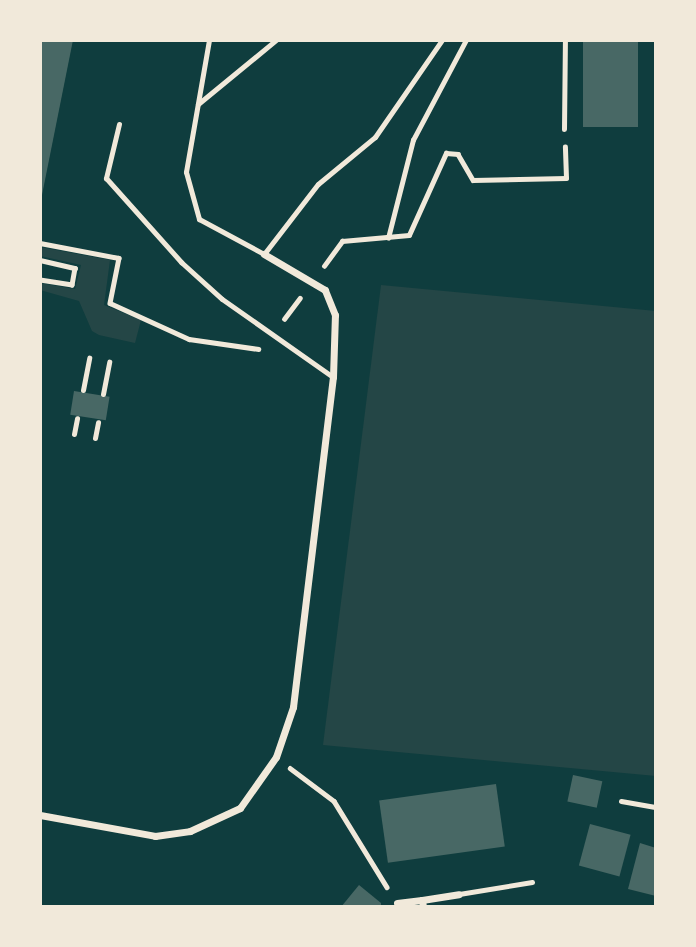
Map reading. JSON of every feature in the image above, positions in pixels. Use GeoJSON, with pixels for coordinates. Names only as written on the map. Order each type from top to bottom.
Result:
{"type":"FeatureCollection","features":[{"type":"Feature","properties":{"kind":"street"},"geometry":{"type":"LineString","coordinates":[[40,815],[155,836],[190,831],[240,808],[276,757],[293,707],[332,377],[335,315],[326,290],[264,254]]}},
{"type":"Feature","properties":{"kind":"street"},"geometry":{"type":"LineString","coordinates":[[397,903],[423,903],[459,894]]}},
{"type":"Feature","properties":{"kind":"lane"},"geometry":{"type":"LineString","coordinates":[[209,40],[186,172],[199,219],[264,254],[318,184],[375,137],[442,40]]}},
{"type":"Feature","properties":{"kind":"lane"},"geometry":{"type":"LineString","coordinates":[[198,104],[276,40]]}},
{"type":"Feature","properties":{"kind":"lane"},"geometry":{"type":"LineString","coordinates":[[564,128],[565,40]]}},
{"type":"Feature","properties":{"kind":"lane"},"geometry":{"type":"LineString","coordinates":[[119,124],[106,178],[181,262],[222,299],[332,377]]}},
{"type":"Feature","properties":{"kind":"lane"},"geometry":{"type":"LineString","coordinates":[[83,390],[89,358]]}},
{"type":"Feature","properties":{"kind":"lane"},"geometry":{"type":"LineString","coordinates":[[103,394],[109,362]]}},
{"type":"Feature","properties":{"kind":"lane"},"geometry":{"type":"LineString","coordinates":[[74,434],[77,418]]}},
{"type":"Feature","properties":{"kind":"lane"},"geometry":{"type":"LineString","coordinates":[[95,438],[98,422]]}},
{"type":"Feature","properties":{"kind":"lane"},"geometry":{"type":"LineString","coordinates":[[621,801],[656,807]]}},
{"type":"Feature","properties":{"kind":"lane"},"geometry":{"type":"LineString","coordinates":[[459,894],[532,882]]}},
{"type":"Feature","properties":{"kind":"path"},"geometry":{"type":"LineString","coordinates":[[466,40],[413,140],[388,238],[409,235],[446,153],[458,154],[473,180],[566,178],[564,128]]}},
{"type":"Feature","properties":{"kind":"path"},"geometry":{"type":"LineString","coordinates":[[40,243],[119,258],[110,303],[189,339],[259,349]]}},
{"type":"Feature","properties":{"kind":"path"},"geometry":{"type":"LineString","coordinates":[[40,260],[75,268],[72,285],[40,279]]}},
{"type":"Feature","properties":{"kind":"path"},"geometry":{"type":"LineString","coordinates":[[276,757],[334,801],[397,903]]}},
{"type":"Feature","properties":{"kind":"shaded area"},"geometry":{"type":"Polygon","coordinates":[[[40,247],[110,260],[104,305],[141,320],[135,343],[99,335],[92,331],[79,301],[40,290],[40,283],[75,289],[81,265],[40,256],[40,247]]]}},
{"type":"Feature","properties":{"kind":"shaded area"},"geometry":{"type":"Polygon","coordinates":[[[381,285],[656,311],[656,776],[323,745],[381,285]]]}},
{"type":"Feature","properties":{"kind":"building"},"geometry":{"type":"Polygon","coordinates":[[[40,40],[73,40],[41,200],[40,200],[40,40]]]}},
{"type":"Feature","properties":{"kind":"building"},"geometry":{"type":"Polygon","coordinates":[[[583,40],[638,40],[638,127],[583,127],[583,40]]]}},
{"type":"Feature","properties":{"kind":"building"},"geometry":{"type":"Polygon","coordinates":[[[74,391],[110,397],[106,420],[70,415],[74,391]]]}},
{"type":"Feature","properties":{"kind":"building"},"geometry":{"type":"Polygon","coordinates":[[[573,775],[602,781],[597,808],[567,801],[573,775]]]}},
{"type":"Feature","properties":{"kind":"building"},"geometry":{"type":"Polygon","coordinates":[[[496,784],[505,846],[388,863],[379,800],[496,784]]]}},
{"type":"Feature","properties":{"kind":"building"},"geometry":{"type":"Polygon","coordinates":[[[590,824],[631,835],[619,876],[579,866],[590,824]]]}},
{"type":"Feature","properties":{"kind":"building"},"geometry":{"type":"Polygon","coordinates":[[[640,843],[656,848],[656,896],[628,889],[640,843]]]}},
{"type":"Feature","properties":{"kind":"building"},"geometry":{"type":"Polygon","coordinates":[[[359,885],[381,903],[381,907],[341,907],[359,885]]]}}]}
